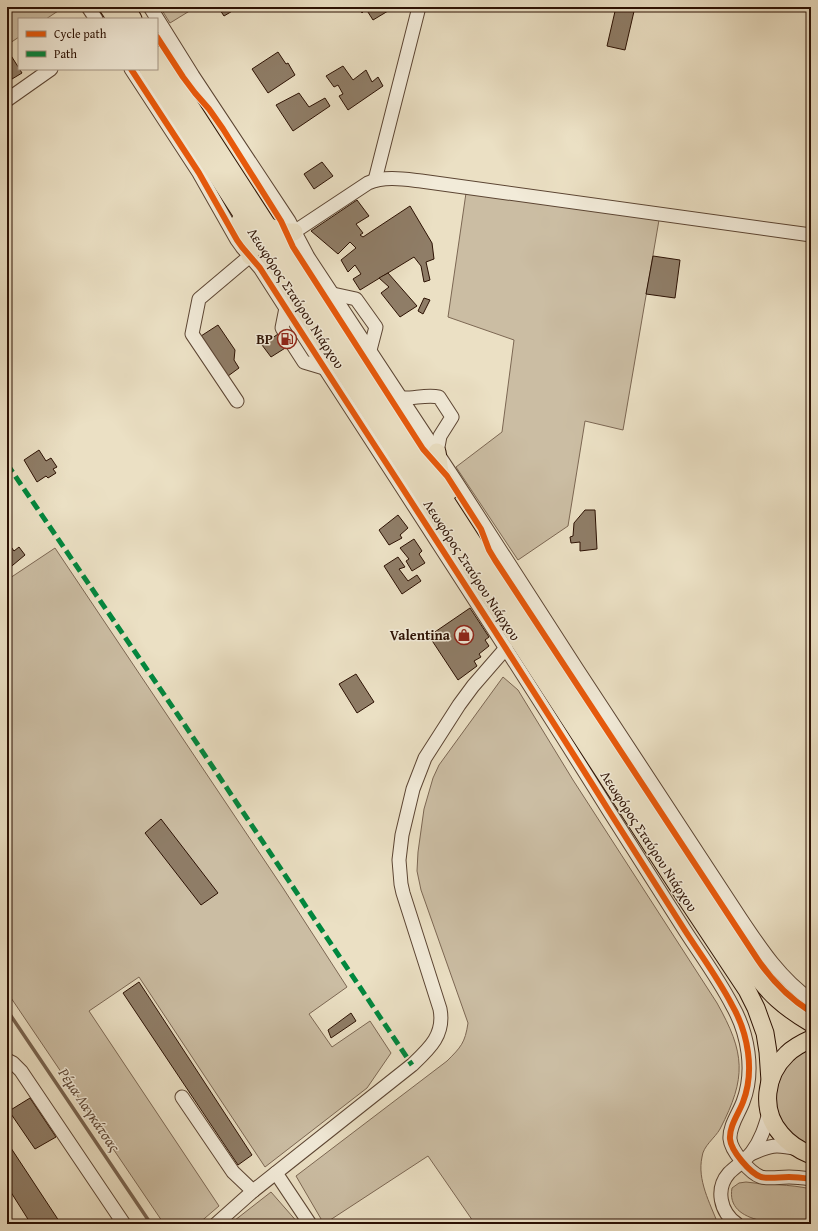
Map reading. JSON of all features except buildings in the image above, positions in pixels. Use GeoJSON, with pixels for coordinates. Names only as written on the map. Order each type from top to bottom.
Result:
{"type":"FeatureCollection","features":[{"type":"Feature","properties":{"kind":"main road"},"geometry":{"type":"LineString","coordinates":[[96,7],[102,18]]}},
{"type":"Feature","properties":{"kind":"main road"},"geometry":{"type":"LineString","coordinates":[[108,7],[115,18]]}},
{"type":"Feature","properties":{"kind":"main road"},"geometry":{"type":"LineString","coordinates":[[126,7],[132,18]]}},
{"type":"Feature","properties":{"kind":"main road","name":"Λεωφόρος Σταύρου Νιάρχου"},"geometry":{"type":"LineString","coordinates":[[158,57],[479,553],[669,844],[759,978],[767,989],[785,1006],[811,1023]]}},
{"type":"Feature","properties":{"kind":"main road","name":"Λεωφόρος Σταύρου Νιάρχου"},"geometry":{"type":"LineString","coordinates":[[149,70],[747,990],[756,1008],[768,1052],[770,1080],[768,1099],[769,1113],[780,1134],[788,1142],[804,1152]]}},
{"type":"Feature","properties":{"kind":"main road"},"geometry":{"type":"LineString","coordinates":[[236,205],[241,228],[250,256]]}},
{"type":"Feature","properties":{"kind":"main road"},"geometry":{"type":"LineString","coordinates":[[269,227],[286,232],[294,232]]}},
{"type":"Feature","properties":{"kind":"main road"},"geometry":{"type":"LineString","coordinates":[[437,452],[440,472],[472,525],[479,553]]}},
{"type":"Feature","properties":{"kind":"main road","name":"Λεωφόρος Σταύρου Νιάρχου"},"geometry":{"type":"LineString","coordinates":[[770,1080],[779,1063],[787,1054],[794,1048],[811,1039]]}},
{"type":"Feature","properties":{"kind":"street"},"geometry":{"type":"LineString","coordinates":[[88,7],[95,18]]}},
{"type":"Feature","properties":{"kind":"street"},"geometry":{"type":"LineString","coordinates":[[150,7],[157,18]]}},
{"type":"Feature","properties":{"kind":"street"},"geometry":{"type":"LineString","coordinates":[[375,180],[419,7]]}},
{"type":"Feature","properties":{"kind":"street"},"geometry":{"type":"LineString","coordinates":[[158,20],[280,208],[308,257],[332,294],[768,959],[801,993],[811,1000]]}},
{"type":"Feature","properties":{"kind":"street"},"geometry":{"type":"LineString","coordinates":[[7,100],[49,70]]}},
{"type":"Feature","properties":{"kind":"street"},"geometry":{"type":"LineString","coordinates":[[132,70],[198,173],[237,240],[260,268],[286,308],[506,648],[720,984],[736,1013],[746,1044],[749,1073],[746,1093],[731,1130],[730,1139],[734,1151],[747,1158],[751,1171],[756,1175],[768,1178],[799,1177],[811,1179]]}},
{"type":"Feature","properties":{"kind":"street"},"geometry":{"type":"LineString","coordinates":[[294,232],[364,185],[375,180],[392,178],[811,235]]}},
{"type":"Feature","properties":{"kind":"street"},"geometry":{"type":"LineString","coordinates":[[237,401],[192,334],[199,299],[250,256]]}},
{"type":"Feature","properties":{"kind":"street"},"geometry":{"type":"LineString","coordinates":[[332,294],[356,299],[376,327],[370,350]]}},
{"type":"Feature","properties":{"kind":"street"},"geometry":{"type":"LineString","coordinates":[[401,398],[439,397],[452,417],[440,436],[437,452]]}},
{"type":"Feature","properties":{"kind":"street"},"geometry":{"type":"LineString","coordinates":[[216,1224],[253,1191],[412,1065],[428,1049],[440,1029],[442,1020],[440,1009],[400,884],[399,860],[402,836],[413,789],[425,758],[473,686],[506,648]]}},
{"type":"Feature","properties":{"kind":"street"},"geometry":{"type":"LineString","coordinates":[[7,1060],[13,1063],[21,1071],[124,1224]]}},
{"type":"Feature","properties":{"kind":"street"},"geometry":{"type":"LineString","coordinates":[[182,1097],[233,1172],[253,1191]]}},
{"type":"Feature","properties":{"kind":"street"},"geometry":{"type":"LineString","coordinates":[[747,1158],[763,1133],[769,1113]]}},
{"type":"Feature","properties":{"kind":"street"},"geometry":{"type":"LineString","coordinates":[[737,1224],[732,1220],[722,1202],[721,1188],[729,1173],[747,1158],[766,1147],[788,1147],[804,1152]]}},
{"type":"Feature","properties":{"kind":"street"},"geometry":{"type":"LineString","coordinates":[[276,1173],[310,1224]]}},
{"type":"Feature","properties":{"kind":"shaded area"},"geometry":{"type":"Polygon","coordinates":[[[10,7],[64,7],[48,18],[18,18],[18,38],[7,45],[7,9],[10,7]]]}},
{"type":"Feature","properties":{"kind":"shaded area"},"geometry":{"type":"Polygon","coordinates":[[[160,7],[196,7],[170,23],[160,7]]]}},
{"type":"Feature","properties":{"kind":"shaded area"},"geometry":{"type":"Polygon","coordinates":[[[466,193],[659,220],[623,430],[585,421],[568,526],[518,560],[456,467],[502,432],[514,340],[448,317],[466,193]]]}},
{"type":"Feature","properties":{"kind":"shaded area"},"geometry":{"type":"Polygon","coordinates":[[[55,548],[283,888],[347,987],[309,1014],[332,1047],[370,1021],[391,1053],[367,1088],[265,1167],[139,977],[89,1011],[219,1206],[198,1224],[164,1224],[7,992],[7,580],[55,548]]]}},
{"type":"Feature","properties":{"kind":"shaded area"},"geometry":{"type":"Polygon","coordinates":[[[503,677],[518,690],[573,780],[717,1003],[733,1036],[739,1065],[735,1094],[720,1129],[703,1153],[701,1166],[701,1174],[705,1191],[718,1224],[475,1224],[428,1156],[324,1224],[296,1176],[447,1061],[464,1040],[468,1023],[421,890],[417,871],[418,852],[424,809],[433,778],[439,765],[503,677]]]}},
{"type":"Feature","properties":{"kind":"shaded area"},"geometry":{"type":"Polygon","coordinates":[[[811,1047],[811,1147],[786,1128],[781,1120],[776,1101],[782,1072],[795,1057],[811,1047]]]}},
{"type":"Feature","properties":{"kind":"shaded area"},"geometry":{"type":"Polygon","coordinates":[[[746,1182],[795,1186],[811,1189],[811,1224],[773,1223],[747,1216],[738,1210],[732,1200],[732,1188],[739,1183],[746,1182]]]}},
{"type":"Feature","properties":{"kind":"shaded area"},"geometry":{"type":"Polygon","coordinates":[[[271,1192],[299,1224],[230,1224],[271,1192]]]}},
{"type":"Feature","properties":{"kind":"waterway","name":"Ρέμα Λαγκάτσας"},"geometry":{"type":"LineString","coordinates":[[7,1010],[151,1224]]}},
{"type":"Feature","properties":{"kind":"marked path"},"geometry":{"type":"LineString","coordinates":[[7,464],[178,715],[412,1065]]}},
{"type":"Feature","properties":{"kind":"cycle path"},"geometry":{"type":"LineString","coordinates":[[158,39],[183,77],[223,129],[281,221],[293,247],[423,449],[447,476],[481,529],[489,550],[495,560],[758,960],[782,989],[811,1012]]}},
{"type":"Feature","properties":{"kind":"cycle path"},"geometry":{"type":"LineString","coordinates":[[132,70],[199,173],[237,240],[260,268],[523,674],[665,900],[727,995],[738,1016],[746,1040],[749,1065],[747,1090],[730,1134],[731,1144],[737,1155],[752,1171],[761,1177],[792,1177],[811,1179]]}},
{"type":"Feature","properties":{"kind":"place","name":"BP"},"geometry":{"type":"Point","coordinates":[287,339]}},
{"type":"Feature","properties":{"kind":"place","name":"Valentina"},"geometry":{"type":"Point","coordinates":[464,635]}}]}
